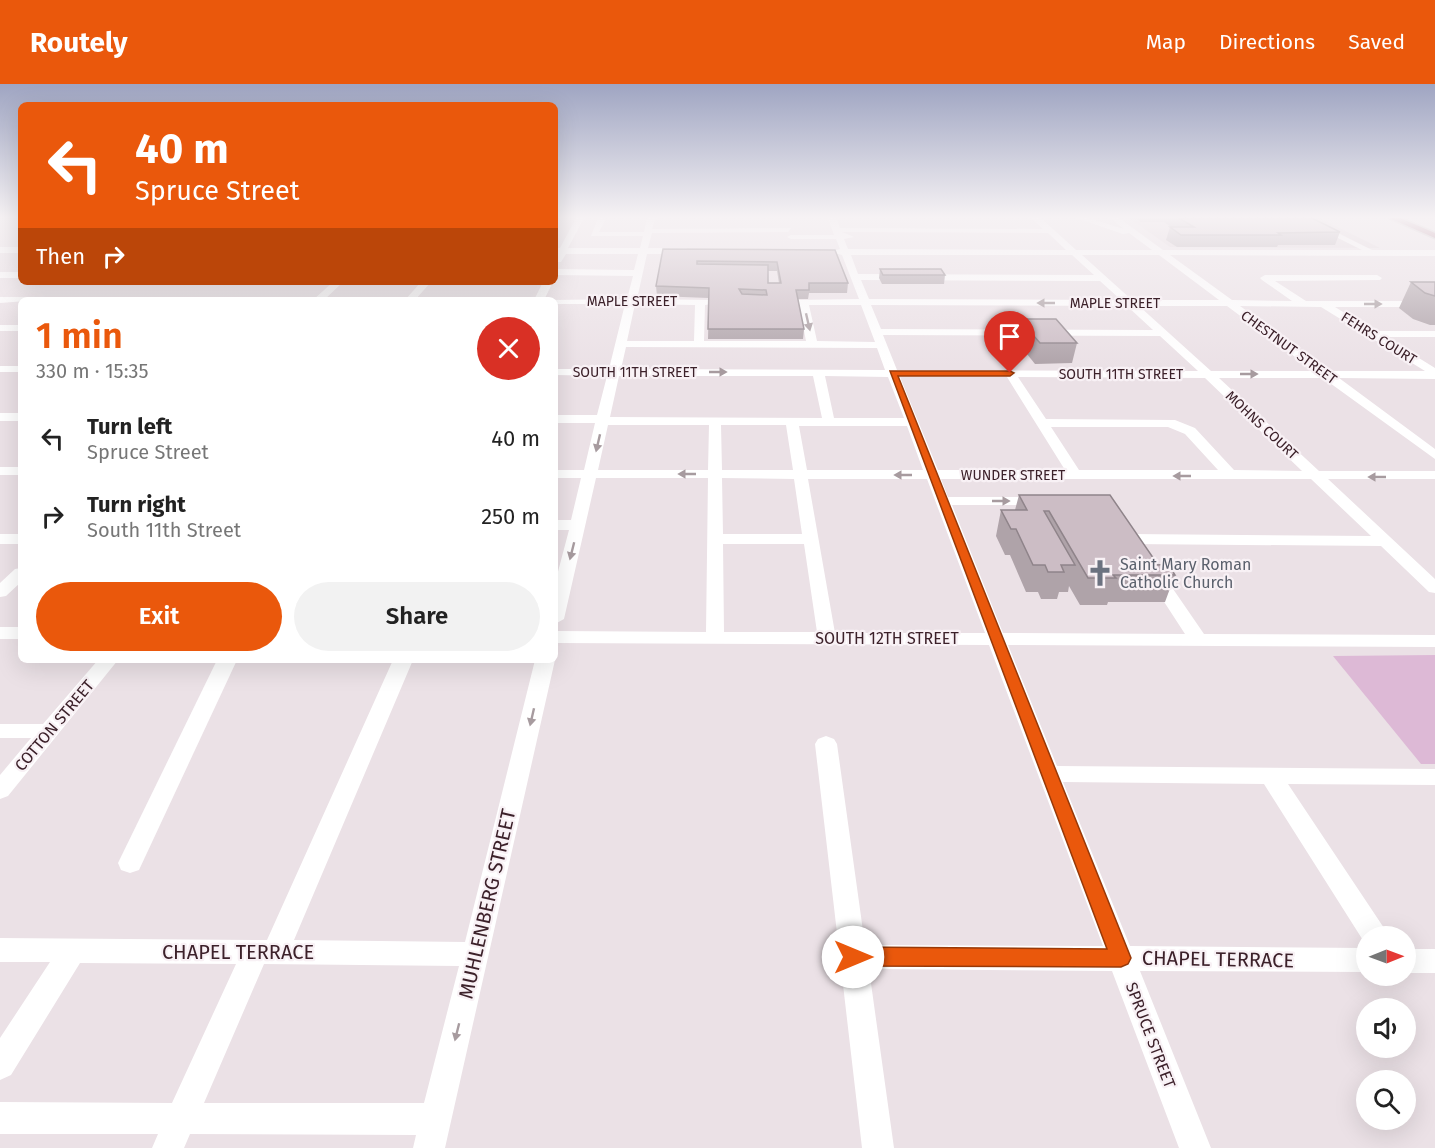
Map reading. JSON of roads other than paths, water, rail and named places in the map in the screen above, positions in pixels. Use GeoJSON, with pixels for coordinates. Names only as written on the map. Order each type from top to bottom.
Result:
{"type":"FeatureCollection","features":[{"type":"Feature","properties":{"kind":"street"},"geometry":{"type":"LineString","coordinates":[[558,596],[560,581],[591,474],[640,268]]}},
{"type":"Feature","properties":{"kind":"street","name":"SPRUCE STREET"},"geometry":{"type":"LineString","coordinates":[[851,268],[1195,1148]]}},
{"type":"Feature","properties":{"kind":"street","name":"MOHNS COURT"},"geometry":{"type":"LineString","coordinates":[[1091,268],[1208,374],[1435,588]]}},
{"type":"Feature","properties":{"kind":"street","name":"CHESTNUT STREET"},"geometry":{"type":"LineString","coordinates":[[1181,268],[1435,455]]}},
{"type":"Feature","properties":{"kind":"street"},"geometry":{"type":"LineString","coordinates":[[558,272],[639,273]]}},
{"type":"Feature","properties":{"kind":"street"},"geometry":{"type":"LineString","coordinates":[[0,275],[18,275]]}},
{"type":"Feature","properties":{"kind":"street"},"geometry":{"type":"LineString","coordinates":[[855,277],[1102,278]]}},
{"type":"Feature","properties":{"kind":"street"},"geometry":{"type":"LineString","coordinates":[[1304,304],[1265,278],[1377,278]]}},
{"type":"Feature","properties":{"kind":"street"},"geometry":{"type":"LineString","coordinates":[[321,297],[335,285]]}},
{"type":"Feature","properties":{"kind":"street"},"geometry":{"type":"LineString","coordinates":[[414,297],[424,285]]}},
{"type":"Feature","properties":{"kind":"street"},"geometry":{"type":"LineString","coordinates":[[0,300],[18,300]]}},
{"type":"Feature","properties":{"kind":"street","name":"MAPLE STREET"},"geometry":{"type":"LineString","coordinates":[[812,343],[802,300],[829,302],[1435,304]]}},
{"type":"Feature","properties":{"kind":"street","name":"MAPLE STREET"},"geometry":{"type":"LineString","coordinates":[[558,301],[705,302],[699,343]]}},
{"type":"Feature","properties":{"kind":"street"},"geometry":{"type":"LineString","coordinates":[[944,302],[962,332]]}},
{"type":"Feature","properties":{"kind":"street","name":"FEHRS COURT"},"geometry":{"type":"LineString","coordinates":[[1324,304],[1435,374]]}},
{"type":"Feature","properties":{"kind":"street"},"geometry":{"type":"LineString","coordinates":[[0,328],[18,328]]}},
{"type":"Feature","properties":{"kind":"street"},"geometry":{"type":"LineString","coordinates":[[622,344],[812,343],[962,332],[1161,333]]}},
{"type":"Feature","properties":{"kind":"street"},"geometry":{"type":"LineString","coordinates":[[1372,334],[1435,334]]}},
{"type":"Feature","properties":{"kind":"street"},"geometry":{"type":"LineString","coordinates":[[0,369],[18,369]]}},
{"type":"Feature","properties":{"kind":"street","name":"SOUTH 11TH STREET"},"geometry":{"type":"LineString","coordinates":[[558,372],[1435,374]]}},
{"type":"Feature","properties":{"kind":"street"},"geometry":{"type":"LineString","coordinates":[[818,373],[829,422]]}},
{"type":"Feature","properties":{"kind":"street"},"geometry":{"type":"LineString","coordinates":[[1010,373],[1042,423],[1082,476],[1099,493]]}},
{"type":"Feature","properties":{"kind":"street"},"geometry":{"type":"LineString","coordinates":[[0,417],[18,417]]}},
{"type":"Feature","properties":{"kind":"street"},"geometry":{"type":"LineString","coordinates":[[558,419],[911,422]]}},
{"type":"Feature","properties":{"kind":"street"},"geometry":{"type":"LineString","coordinates":[[714,422],[716,637]]}},
{"type":"Feature","properties":{"kind":"street"},"geometry":{"type":"LineString","coordinates":[[792,422],[827,638]]}},
{"type":"Feature","properties":{"kind":"street"},"geometry":{"type":"LineString","coordinates":[[1042,423],[1170,423],[1190,431],[1231,476]]}},
{"type":"Feature","properties":{"kind":"street"},"geometry":{"type":"LineString","coordinates":[[0,471],[18,471]]}},
{"type":"Feature","properties":{"kind":"street","name":"WUNDER STREET"},"geometry":{"type":"LineString","coordinates":[[558,474],[1317,477],[1435,475]]}},
{"type":"Feature","properties":{"kind":"street"},"geometry":{"type":"LineString","coordinates":[[943,501],[1050,501]]}},
{"type":"Feature","properties":{"kind":"street"},"geometry":{"type":"LineString","coordinates":[[1118,520],[1198,639]]}},
{"type":"Feature","properties":{"kind":"street"},"geometry":{"type":"LineString","coordinates":[[558,525],[578,525]]}},
{"type":"Feature","properties":{"kind":"street"},"geometry":{"type":"LineString","coordinates":[[0,539],[18,539]]}},
{"type":"Feature","properties":{"kind":"street"},"geometry":{"type":"LineString","coordinates":[[715,539],[811,539]]}},
{"type":"Feature","properties":{"kind":"street"},"geometry":{"type":"LineString","coordinates":[[1138,551],[1386,541]]}},
{"type":"Feature","properties":{"kind":"street"},"geometry":{"type":"LineString","coordinates":[[0,592],[18,576]]}},
{"type":"Feature","properties":{"kind":"street"},"geometry":{"type":"LineString","coordinates":[[0,633],[18,633]]}},
{"type":"Feature","properties":{"kind":"street","name":"SOUTH 12TH STREET"},"geometry":{"type":"LineString","coordinates":[[558,637],[1435,641]]}},
{"type":"Feature","properties":{"kind":"street","name":"COTTON STREET"},"geometry":{"type":"LineString","coordinates":[[0,790],[106,663]]}},
{"type":"Feature","properties":{"kind":"street"},"geometry":{"type":"LineString","coordinates":[[130,863],[226,663]]}},
{"type":"Feature","properties":{"kind":"street"},"geometry":{"type":"LineString","coordinates":[[168,1148],[265,953],[402,663]]}},
{"type":"Feature","properties":{"kind":"street","name":"MUHLENBERG STREET"},"geometry":{"type":"LineString","coordinates":[[432,1133],[544,663]]}},
{"type":"Feature","properties":{"kind":"street"},"geometry":{"type":"LineString","coordinates":[[0,731],[49,731]]}},
{"type":"Feature","properties":{"kind":"street"},"geometry":{"type":"LineString","coordinates":[[826,744],[878,1148]]}},
{"type":"Feature","properties":{"kind":"street"},"geometry":{"type":"LineString","coordinates":[[1048,774],[1435,777]]}},
{"type":"Feature","properties":{"kind":"street"},"geometry":{"type":"LineString","coordinates":[[1271,776],[1368,926]]}},
{"type":"Feature","properties":{"kind":"street","name":"CHAPEL TERRACE"},"geometry":{"type":"LineString","coordinates":[[0,950],[475,954]]}},
{"type":"Feature","properties":{"kind":"street"},"geometry":{"type":"LineString","coordinates":[[0,1065],[72,951]]}},
{"type":"Feature","properties":{"kind":"street","name":"CHAPEL TERRACE"},"geometry":{"type":"LineString","coordinates":[[853,957],[1356,960]]}},
{"type":"Feature","properties":{"kind":"street"},"geometry":{"type":"LineString","coordinates":[[1416,961],[1435,961]]}},
{"type":"Feature","properties":{"kind":"street"},"geometry":{"type":"LineString","coordinates":[[0,1118],[181,1118],[432,1133]]}},
{"type":"Feature","properties":{"kind":"place","name":"Saint Mary Roman Catholic Church"},"geometry":{"type":"Point","coordinates":[1100,573]}}]}
